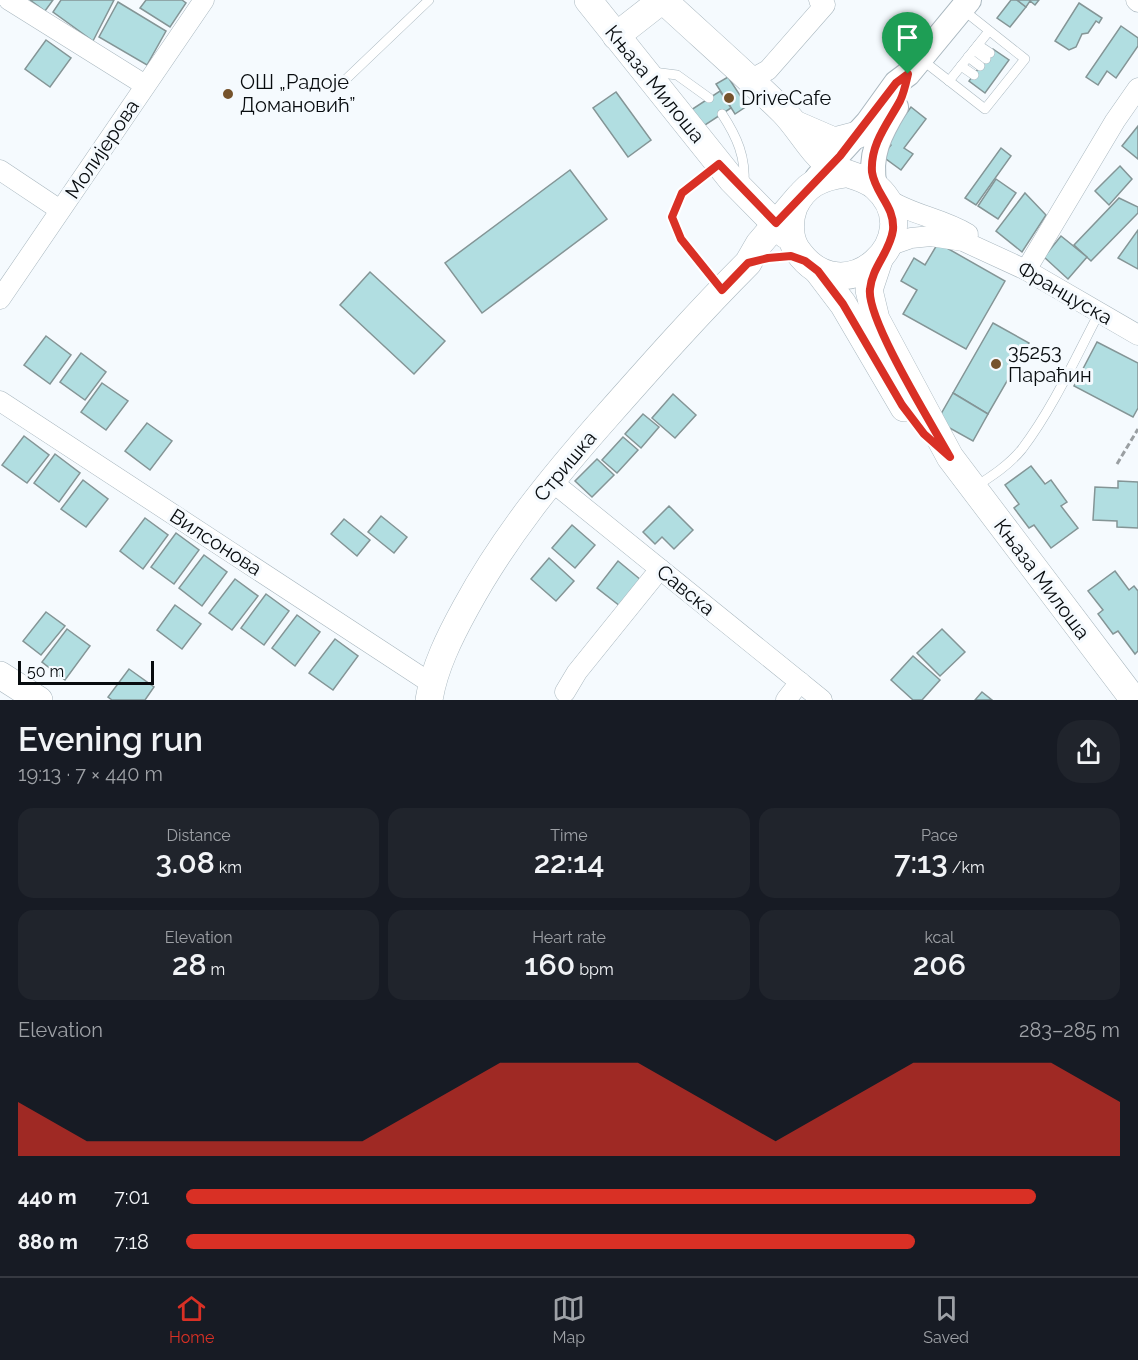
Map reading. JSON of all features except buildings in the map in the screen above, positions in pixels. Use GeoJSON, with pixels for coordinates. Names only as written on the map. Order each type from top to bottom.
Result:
{"type":"FeatureCollection","features":[{"type":"Feature","properties":{"kind":"main road","name":"Књаза Милоша"},"geometry":{"type":"LineString","coordinates":[[588,0],[731,178],[776,223],[843,304],[902,405],[924,434],[950,457]]}},
{"type":"Feature","properties":{"kind":"main road"},"geometry":{"type":"LineString","coordinates":[[616,36],[662,0],[750,80],[837,170],[861,177],[881,192],[892,214],[893,230],[884,253],[866,270],[851,276],[834,276],[806,260],[791,256],[753,254],[754,220],[731,178]]}},
{"type":"Feature","properties":{"kind":"main road"},"geometry":{"type":"LineString","coordinates":[[794,123],[834,141],[857,135]]}},
{"type":"Feature","properties":{"kind":"main road"},"geometry":{"type":"LineString","coordinates":[[806,260],[790,230],[792,213],[805,190],[837,170]]}},
{"type":"Feature","properties":{"kind":"main road","name":"Стришка"},"geometry":{"type":"LineString","coordinates":[[431,692],[454,629],[479,583],[550,480],[646,370],[722,290],[805,190]]}},
{"type":"Feature","properties":{"kind":"main road","name":"Књаза Милоша"},"geometry":{"type":"LineString","coordinates":[[884,253],[869,290],[876,319],[950,457],[1134,700]]}},
{"type":"Feature","properties":{"kind":"main road"},"geometry":{"type":"LineString","coordinates":[[0,675],[39,700]]}},
{"type":"Feature","properties":{"kind":"street"},"geometry":{"type":"LineString","coordinates":[[9,0],[145,85]]}},
{"type":"Feature","properties":{"kind":"street","name":"Молијерова"},"geometry":{"type":"LineString","coordinates":[[0,299],[204,0]]}},
{"type":"Feature","properties":{"kind":"street"},"geometry":{"type":"LineString","coordinates":[[750,80],[768,70],[825,6],[819,0]]}},
{"type":"Feature","properties":{"kind":"street"},"geometry":{"type":"LineString","coordinates":[[837,170],[857,135],[896,83],[915,66],[966,4]]}},
{"type":"Feature","properties":{"kind":"street"},"geometry":{"type":"LineString","coordinates":[[881,192],[873,154],[880,133],[901,99],[915,66]]}},
{"type":"Feature","properties":{"kind":"street"},"geometry":{"type":"LineString","coordinates":[[1026,270],[1115,121],[1138,88]]}},
{"type":"Feature","properties":{"kind":"street"},"geometry":{"type":"LineString","coordinates":[[0,170],[60,210]]}},
{"type":"Feature","properties":{"kind":"street","name":"Француска"},"geometry":{"type":"LineString","coordinates":[[881,192],[909,211],[939,220],[964,232],[991,253]]}},
{"type":"Feature","properties":{"kind":"street","name":"Француска"},"geometry":{"type":"LineString","coordinates":[[884,253],[911,238],[944,236],[963,240],[1026,270],[1138,335]]}},
{"type":"Feature","properties":{"kind":"street","name":"Вилсонова"},"geometry":{"type":"LineString","coordinates":[[0,401],[431,692]]}},
{"type":"Feature","properties":{"kind":"street","name":"Савска"},"geometry":{"type":"LineString","coordinates":[[550,480],[822,700]]}},
{"type":"Feature","properties":{"kind":"street"},"geometry":{"type":"LineString","coordinates":[[565,692],[577,672],[660,569]]}},
{"type":"Feature","properties":{"kind":"street"},"geometry":{"type":"LineString","coordinates":[[786,700],[800,682]]}},
{"type":"Feature","properties":{"kind":"lane"},"geometry":{"type":"LineString","coordinates":[[342,83],[429,0]]}},
{"type":"Feature","properties":{"kind":"lane"},"geometry":{"type":"LineString","coordinates":[[915,66],[949,81],[985,109],[1025,59],[989,31],[966,4]]}},
{"type":"Feature","properties":{"kind":"lane"},"geometry":{"type":"LineString","coordinates":[[949,81],[989,31]]}},
{"type":"Feature","properties":{"kind":"lane"},"geometry":{"type":"LineString","coordinates":[[973,51],[985,59],[973,51]]}},
{"type":"Feature","properties":{"kind":"lane"},"geometry":{"type":"LineString","coordinates":[[961,66],[974,75]]}},
{"type":"Feature","properties":{"kind":"lane"},"geometry":{"type":"LineString","coordinates":[[1010,78],[1001,71],[1010,78]]}},
{"type":"Feature","properties":{"kind":"lane"},"geometry":{"type":"LineString","coordinates":[[644,72],[677,75],[709,98]]}},
{"type":"Feature","properties":{"kind":"lane"},"geometry":{"type":"LineString","coordinates":[[989,87],[998,93]]}},
{"type":"Feature","properties":{"kind":"lane"},"geometry":{"type":"LineString","coordinates":[[722,114],[741,150],[745,164],[731,178],[682,193],[672,217],[681,239],[722,290]]}},
{"type":"Feature","properties":{"kind":"lane"},"geometry":{"type":"LineString","coordinates":[[974,488],[1002,469],[1021,450],[1061,387],[1099,313]]}},
{"type":"Feature","properties":{"kind":"path"},"geometry":{"type":"LineString","coordinates":[[1117,464],[1138,429]]}},
{"type":"Feature","properties":{"kind":"place","name":"ОШ „Радоје Домановић”"},"geometry":{"type":"Point","coordinates":[228,94]}},
{"type":"Feature","properties":{"kind":"place","name":"DriveCafe"},"geometry":{"type":"Point","coordinates":[729,98]}},
{"type":"Feature","properties":{"kind":"place","name":"35253 Параћин"},"geometry":{"type":"Point","coordinates":[996,364]}},
{"type":"Feature","properties":{"kind":"route"},"geometry":{"type":"LineString","coordinates":[[908,74],[901,99],[880,133],[873,154],[875,186],[886,198],[892,214],[893,230],[888,246],[879,260],[869,290],[883,337],[950,457],[924,434],[902,405],[843,304],[831,285],[818,271],[805,261],[791,256],[768,258],[748,263],[722,290],[681,239],[672,217],[677,200],[682,193],[719,164],[776,223],[840,156],[896,83],[908,74]]}}]}
